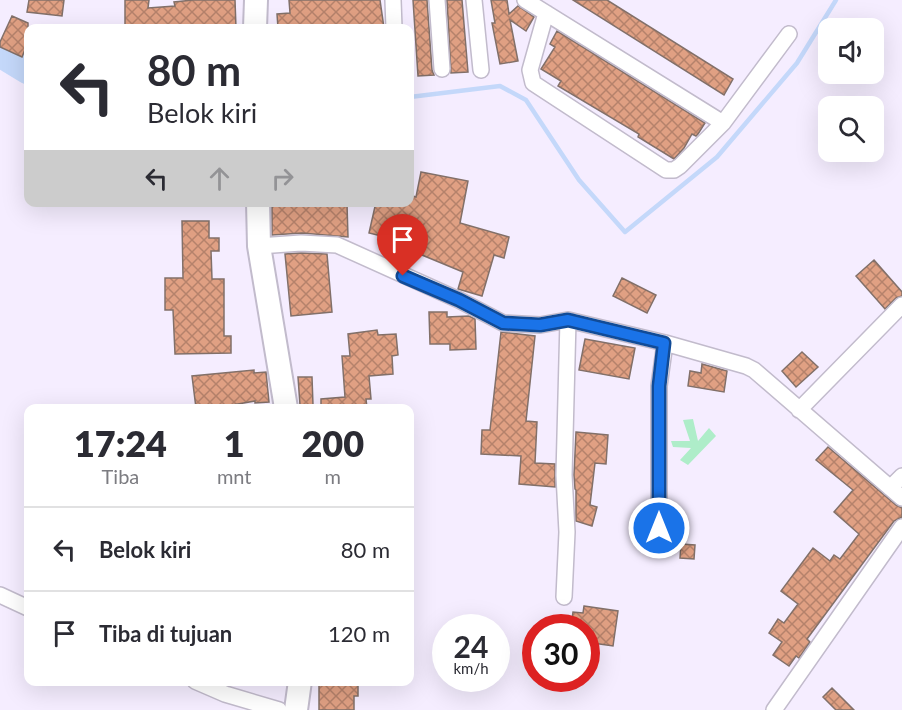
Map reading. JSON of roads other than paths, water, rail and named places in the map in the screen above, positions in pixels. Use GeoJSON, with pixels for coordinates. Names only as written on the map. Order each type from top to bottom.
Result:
{"type":"FeatureCollection","features":[{"type":"Feature","properties":{"kind":"highway"},"geometry":{"type":"LineString","coordinates":[[255,24],[256,0]]}},
{"type":"Feature","properties":{"kind":"highway"},"geometry":{"type":"LineString","coordinates":[[258,207],[259,246],[284,404]]}},
{"type":"Feature","properties":{"kind":"highway"},"geometry":{"type":"LineString","coordinates":[[296,710],[299,686]]}},
{"type":"Feature","properties":{"kind":"street"},"geometry":{"type":"LineString","coordinates":[[393,0],[394,24]]}},
{"type":"Feature","properties":{"kind":"street"},"geometry":{"type":"LineString","coordinates":[[437,0],[442,69]]}},
{"type":"Feature","properties":{"kind":"street"},"geometry":{"type":"LineString","coordinates":[[474,0],[481,70]]}},
{"type":"Feature","properties":{"kind":"street"},"geometry":{"type":"LineString","coordinates":[[525,0],[723,123]]}},
{"type":"Feature","properties":{"kind":"street"},"geometry":{"type":"LineString","coordinates":[[546,13],[530,70],[533,83],[666,170],[674,170],[680,166],[723,123],[789,34]]}},
{"type":"Feature","properties":{"kind":"street"},"geometry":{"type":"LineString","coordinates":[[259,246],[301,243],[337,245],[459,300],[503,323],[540,325],[568,320],[664,343],[754,370],[896,493],[902,476]]}},
{"type":"Feature","properties":{"kind":"street"},"geometry":{"type":"LineString","coordinates":[[799,410],[902,305]]}},
{"type":"Feature","properties":{"kind":"street"},"geometry":{"type":"LineString","coordinates":[[564,597],[567,532],[564,475],[568,320]]}},
{"type":"Feature","properties":{"kind":"street"},"geometry":{"type":"LineString","coordinates":[[659,528],[659,386],[664,343]]}},
{"type":"Feature","properties":{"kind":"street"},"geometry":{"type":"LineString","coordinates":[[774,710],[902,527]]}},
{"type":"Feature","properties":{"kind":"street"},"geometry":{"type":"LineString","coordinates":[[0,595],[24,606]]}},
{"type":"Feature","properties":{"kind":"street"},"geometry":{"type":"LineString","coordinates":[[207,686],[279,710]]}},
{"type":"Feature","properties":{"kind":"waterway"},"geometry":{"type":"LineString","coordinates":[[414,97],[500,86],[526,100],[579,180],[625,232],[717,157],[797,63],[836,0]]}},
{"type":"Feature","properties":{"kind":"waterway"},"geometry":{"type":"LineString","coordinates":[[0,54],[24,69]]}}]}
